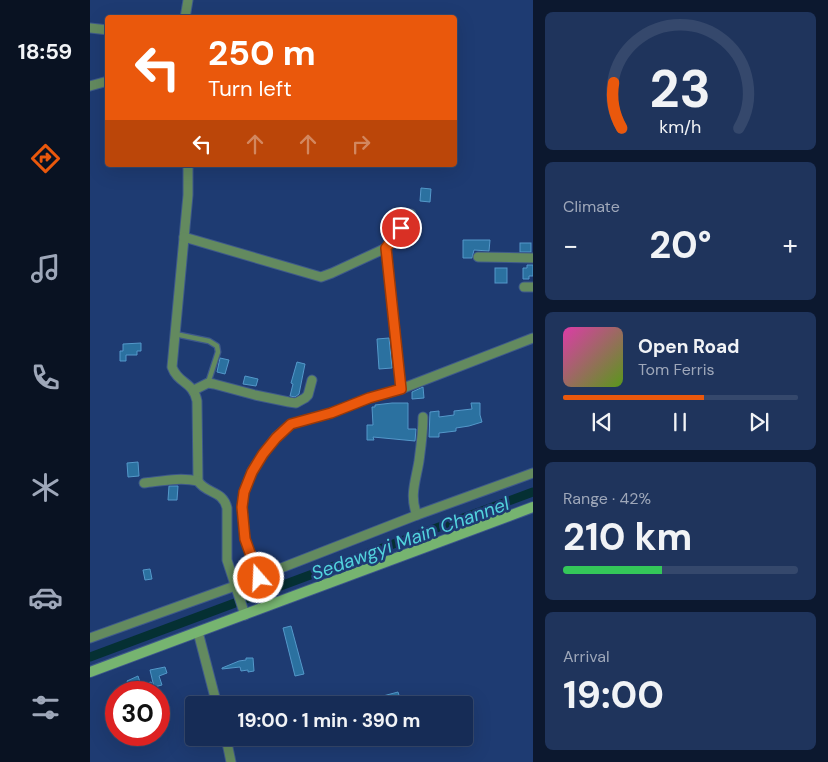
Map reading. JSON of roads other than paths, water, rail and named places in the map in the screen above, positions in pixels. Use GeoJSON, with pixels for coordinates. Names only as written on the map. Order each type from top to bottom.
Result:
{"type":"FeatureCollection","features":[{"type":"Feature","properties":{"kind":"street"},"geometry":{"type":"LineString","coordinates":[[186,15],[188,0]]}},
{"type":"Feature","properties":{"kind":"street"},"geometry":{"type":"LineString","coordinates":[[90,28],[105,30]]}},
{"type":"Feature","properties":{"kind":"street"},"geometry":{"type":"LineString","coordinates":[[90,86],[105,82]]}},
{"type":"Feature","properties":{"kind":"street"},"geometry":{"type":"LineString","coordinates":[[188,167],[188,195],[172,369],[175,375],[194,390],[197,401],[198,481],[200,485],[220,495],[226,503],[226,555],[228,566],[245,613]]}},
{"type":"Feature","properties":{"kind":"street"},"geometry":{"type":"LineString","coordinates":[[184,237],[322,277],[386,248],[410,214]]}},
{"type":"Feature","properties":{"kind":"street"},"geometry":{"type":"LineString","coordinates":[[386,248],[401,389]]}},
{"type":"Feature","properties":{"kind":"street"},"geometry":{"type":"LineString","coordinates":[[478,257],[533,258]]}},
{"type":"Feature","properties":{"kind":"street"},"geometry":{"type":"LineString","coordinates":[[259,578],[245,539],[242,507],[244,492],[252,472],[263,454],[291,424],[331,413],[369,398],[401,389],[533,338]]}},
{"type":"Feature","properties":{"kind":"street"},"geometry":{"type":"LineString","coordinates":[[194,390],[208,384],[296,402],[308,395],[312,380]]}},
{"type":"Feature","properties":{"kind":"street"},"geometry":{"type":"LineString","coordinates":[[417,515],[414,508],[413,494],[423,432],[423,417]]}},
{"type":"Feature","properties":{"kind":"street"},"geometry":{"type":"LineString","coordinates":[[90,638],[236,589],[417,515],[533,474]]}},
{"type":"Feature","properties":{"kind":"street"},"geometry":{"type":"LineString","coordinates":[[144,483],[182,480],[198,481]]}},
{"type":"Feature","properties":{"kind":"street"},"geometry":{"type":"LineString","coordinates":[[90,672],[533,507]]}},
{"type":"Feature","properties":{"kind":"street"},"geometry":{"type":"LineString","coordinates":[[198,632],[215,696]]}},
{"type":"Feature","properties":{"kind":"street"},"geometry":{"type":"LineString","coordinates":[[229,746],[232,762]]}},
{"type":"Feature","properties":{"kind":"lane"},"geometry":{"type":"LineString","coordinates":[[175,334],[209,341],[217,346],[218,352],[208,384]]}},
{"type":"Feature","properties":{"kind":"waterway","name":"Sedawgyi Main Channel"},"geometry":{"type":"LineString","coordinates":[[90,657],[533,492]]}}]}
